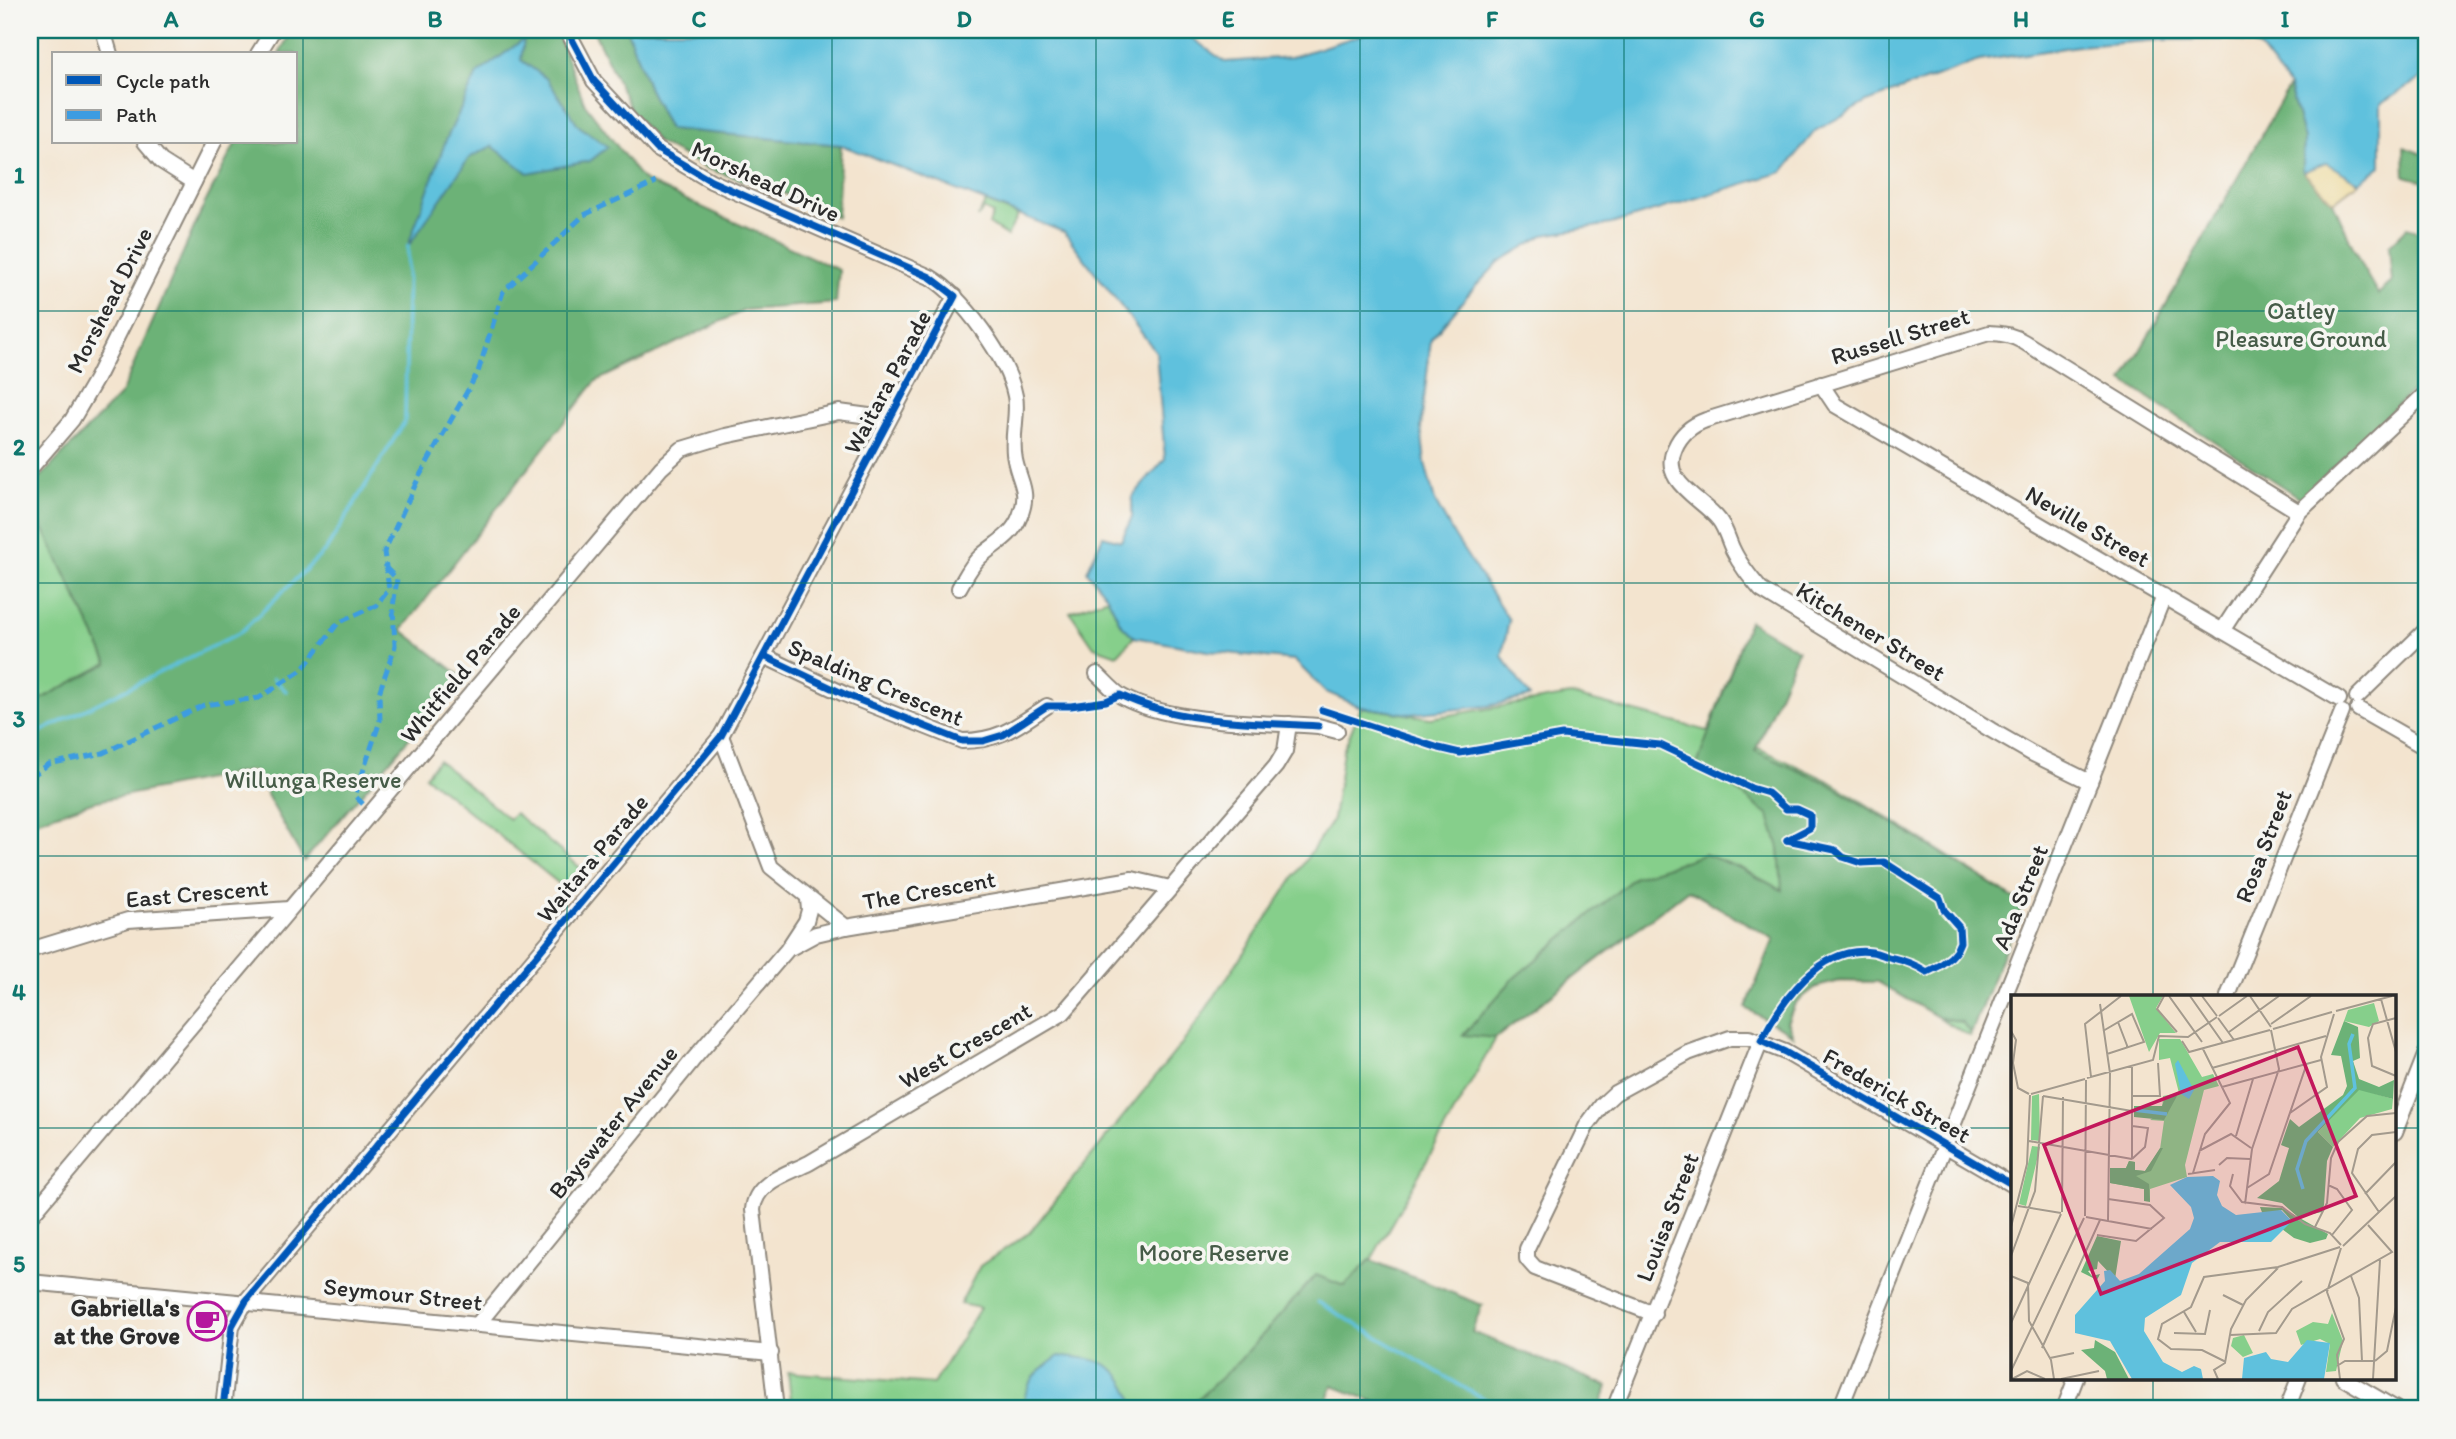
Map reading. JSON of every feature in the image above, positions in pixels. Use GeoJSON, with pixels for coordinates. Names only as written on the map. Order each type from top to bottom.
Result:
{"type":"FeatureCollection","features":[{"type":"Feature","properties":{"kind":"street"},"geometry":{"type":"LineString","coordinates":[[103,30],[109,52]]}},
{"type":"Feature","properties":{"kind":"street"},"geometry":{"type":"LineString","coordinates":[[259,52],[273,30]]}},
{"type":"Feature","properties":{"kind":"street","name":"Morshead Drive"},"geometry":{"type":"LineString","coordinates":[[567,30],[594,80],[657,149],[711,181],[930,276],[955,296],[984,335],[1006,368],[1016,399],[1012,433],[1015,460],[1026,493],[1020,518],[1008,537],[978,558],[959,588]]}},
{"type":"Feature","properties":{"kind":"street"},"geometry":{"type":"LineString","coordinates":[[147,144],[161,161],[194,182]]}},
{"type":"Feature","properties":{"kind":"street","name":"Morshead Drive"},"geometry":{"type":"LineString","coordinates":[[30,469],[72,419],[96,379],[213,144]]}},
{"type":"Feature","properties":{"kind":"street","name":"Waitara Parade"},"geometry":{"type":"LineString","coordinates":[[223,1409],[232,1326],[246,1301],[721,736],[955,296]]}},
{"type":"Feature","properties":{"kind":"street","name":"Russell Street"},"geometry":{"type":"LineString","coordinates":[[1673,472],[1672,453],[1689,429],[1697,424],[1989,333],[2006,334],[2024,342],[2299,512]]}},
{"type":"Feature","properties":{"kind":"street","name":"Neville Street"},"geometry":{"type":"LineString","coordinates":[[1821,384],[1835,405],[2164,596],[2341,706]]}},
{"type":"Feature","properties":{"kind":"street"},"geometry":{"type":"LineString","coordinates":[[2222,631],[2299,512],[2426,393]]}},
{"type":"Feature","properties":{"kind":"street","name":"Whitfield Parade"},"geometry":{"type":"LineString","coordinates":[[30,1217],[661,468],[682,449],[725,436],[839,412],[869,416],[886,422]]}},
{"type":"Feature","properties":{"kind":"street","name":"Kitchener Street"},"geometry":{"type":"LineString","coordinates":[[1673,472],[1683,488],[1721,522],[1741,566],[1761,590],[1773,599],[2001,736],[2090,782]]}},
{"type":"Feature","properties":{"kind":"street","name":"Ada Street"},"geometry":{"type":"LineString","coordinates":[[1840,1409],[2164,596]]}},
{"type":"Feature","properties":{"kind":"street"},"geometry":{"type":"LineString","coordinates":[[2341,706],[2351,714],[2357,703],[2426,630]]}},
{"type":"Feature","properties":{"kind":"street","name":"Spalding Crescent"},"geometry":{"type":"LineString","coordinates":[[764,656],[844,694],[962,741],[983,741],[1003,735],[1048,706]]}},
{"type":"Feature","properties":{"kind":"street"},"geometry":{"type":"LineString","coordinates":[[1097,674],[1120,695],[1157,709],[1193,718],[1318,726],[1337,731]]}},
{"type":"Feature","properties":{"kind":"street"},"geometry":{"type":"LineString","coordinates":[[2357,703],[2426,748]]}},
{"type":"Feature","properties":{"kind":"street","name":"Rosa Street"},"geometry":{"type":"LineString","coordinates":[[2228,995],[2341,706]]}},
{"type":"Feature","properties":{"kind":"street","name":"West Crescent"},"geometry":{"type":"LineString","coordinates":[[776,1409],[753,1210],[758,1192],[767,1184],[809,1163],[1063,1013],[1276,766],[1285,751],[1289,724]]}},
{"type":"Feature","properties":{"kind":"street","name":"The Crescent"},"geometry":{"type":"LineString","coordinates":[[721,736],[775,872],[846,928],[1132,879],[1170,888]]}},
{"type":"Feature","properties":{"kind":"street","name":"Bayswater Avenue"},"geometry":{"type":"LineString","coordinates":[[478,1324],[692,1061],[787,950],[806,921],[808,899]]}},
{"type":"Feature","properties":{"kind":"street","name":"East Crescent"},"geometry":{"type":"LineString","coordinates":[[30,950],[128,919],[289,909]]}},
{"type":"Feature","properties":{"kind":"street","name":"Bayswater Avenue"},"geometry":{"type":"LineString","coordinates":[[787,950],[816,934],[846,928]]}},
{"type":"Feature","properties":{"kind":"street"},"geometry":{"type":"LineString","coordinates":[[1654,1314],[1535,1268],[1526,1256],[1528,1243],[1558,1188],[1582,1134],[1608,1099],[1626,1085],[1688,1053],[1735,1037],[1761,1041]]}},
{"type":"Feature","properties":{"kind":"street","name":"Frederick Street"},"geometry":{"type":"LineString","coordinates":[[1761,1041],[1785,1052],[2011,1184]]}},
{"type":"Feature","properties":{"kind":"street","name":"Louisa Street"},"geometry":{"type":"LineString","coordinates":[[1614,1409],[1761,1041]]}},
{"type":"Feature","properties":{"kind":"street"},"geometry":{"type":"LineString","coordinates":[[2396,1129],[2426,1053]]}},
{"type":"Feature","properties":{"kind":"street","name":"Seymour Street"},"geometry":{"type":"LineString","coordinates":[[30,1282],[771,1353]]}},
{"type":"Feature","properties":{"kind":"street"},"geometry":{"type":"LineString","coordinates":[[2064,1409],[2075,1380]]}},
{"type":"Feature","properties":{"kind":"street"},"geometry":{"type":"LineString","coordinates":[[2287,1409],[2298,1380]]}},
{"type":"Feature","properties":{"kind":"street"},"geometry":{"type":"LineString","coordinates":[[2346,1380],[2396,1409]]}},
{"type":"Feature","properties":{"kind":"green space","name":"Willunga Reserve"},"geometry":{"type":"Polygon","coordinates":[[[292,30],[556,30],[585,104],[643,180],[839,270],[836,303],[745,310],[596,381],[402,630],[462,677],[304,861],[253,770],[92,802],[30,823],[30,705],[108,663],[30,501],[30,488],[121,394],[203,207],[235,144],[298,144],[298,52],[280,52],[292,30]]]}},
{"type":"Feature","properties":{"kind":"green space"},"geometry":{"type":"Polygon","coordinates":[[[593,30],[627,30],[649,89],[669,129],[841,145],[837,217],[785,194],[708,169],[658,143],[633,114],[593,30]]]}},
{"type":"Feature","properties":{"kind":"green space","name":"Oatley Pleasure Ground"},"geometry":{"type":"Polygon","coordinates":[[[2289,86],[2304,139],[2303,172],[2333,202],[2361,265],[2378,294],[2392,282],[2389,246],[2407,228],[2426,233],[2426,377],[2301,499],[2123,381],[2289,86]]]}},
{"type":"Feature","properties":{"kind":"green space"},"geometry":{"type":"Polygon","coordinates":[[[2404,147],[2426,153],[2426,182],[2405,176],[2404,147]]]}},
{"type":"Feature","properties":{"kind":"green space"},"geometry":{"type":"Polygon","coordinates":[[[986,202],[1018,215],[1007,236],[989,224],[993,214],[983,209],[977,218],[986,202]]]}},
{"type":"Feature","properties":{"kind":"green space"},"geometry":{"type":"Polygon","coordinates":[[[30,501],[108,663],[30,705],[30,501]]]}},
{"type":"Feature","properties":{"kind":"green space"},"geometry":{"type":"Polygon","coordinates":[[[1108,598],[1120,623],[1134,637],[1117,655],[1094,647],[1070,612],[1108,598]]]}},
{"type":"Feature","properties":{"kind":"green space"},"geometry":{"type":"Polygon","coordinates":[[[1749,621],[1798,650],[1755,751],[1829,784],[2023,904],[1971,1033],[1962,1022],[1938,1017],[1878,982],[1840,981],[1816,987],[1795,1003],[1787,1022],[1793,1035],[1746,1008],[1774,939],[1688,890],[1495,1038],[1463,1035],[1514,978],[1635,877],[1705,854],[1740,868],[1782,890],[1779,848],[1769,816],[1728,783],[1696,768],[1749,621]]]}},
{"type":"Feature","properties":{"kind":"green space","name":"Moore Reserve"},"geometry":{"type":"Polygon","coordinates":[[[1748,624],[1796,652],[1756,747],[1831,782],[2023,904],[1970,1036],[1878,982],[1840,981],[1816,987],[1795,1003],[1787,1022],[1793,1035],[1746,1008],[1774,939],[1688,890],[1496,1038],[1371,1260],[1482,1305],[1352,1336],[1324,1409],[792,1409],[788,1372],[933,1384],[980,1308],[960,1304],[980,1266],[1030,1232],[1188,1036],[1333,819],[1343,751],[1361,707],[1431,718],[1571,695],[1708,731],[1748,624]]]}},
{"type":"Feature","properties":{"kind":"green space"},"geometry":{"type":"Polygon","coordinates":[[[438,760],[509,819],[515,813],[583,870],[567,890],[425,776],[438,760]]]}},
{"type":"Feature","properties":{"kind":"green space"},"geometry":{"type":"Polygon","coordinates":[[[1370,1260],[1482,1305],[1472,1332],[1608,1386],[1599,1409],[1393,1409],[1333,1386],[1324,1409],[1187,1409],[1240,1360],[1316,1275],[1344,1286],[1370,1260]]]}},
{"type":"Feature","properties":{"kind":"sand"},"geometry":{"type":"Polygon","coordinates":[[[2326,162],[2359,182],[2333,202],[2303,172],[2326,162]]]}},
{"type":"Feature","properties":{"kind":"water"},"geometry":{"type":"Polygon","coordinates":[[[627,30],[1181,30],[1225,62],[1291,57],[1377,30],[2426,30],[2426,75],[2381,104],[2381,166],[2359,182],[2326,163],[2303,172],[2304,139],[2289,86],[2258,46],[2230,39],[2161,40],[2078,46],[1979,61],[1867,102],[1815,131],[1783,172],[1611,224],[1544,235],[1499,262],[1431,339],[1421,427],[1425,463],[1435,501],[1509,620],[1502,656],[1530,697],[1488,706],[1410,714],[1361,707],[1326,692],[1294,660],[1208,651],[1134,637],[1120,623],[1108,598],[1087,571],[1103,536],[1121,541],[1132,517],[1132,497],[1165,459],[1156,352],[1064,232],[841,145],[669,129],[649,89],[627,30]]]}},
{"type":"Feature","properties":{"kind":"water"},"geometry":{"type":"Polygon","coordinates":[[[524,39],[521,60],[547,79],[579,126],[608,147],[590,161],[528,173],[492,146],[469,158],[407,248],[446,140],[477,74],[524,39]]]}},
{"type":"Feature","properties":{"kind":"water"},"geometry":{"type":"Polygon","coordinates":[[[1059,1356],[1087,1359],[1109,1366],[1125,1382],[1135,1409],[1023,1409],[1026,1391],[1033,1378],[1059,1356]]]}},
{"type":"Feature","properties":{"kind":"waterway"},"geometry":{"type":"LineString","coordinates":[[30,737],[241,632],[326,550],[405,421],[408,246]]}},
{"type":"Feature","properties":{"kind":"waterway"},"geometry":{"type":"LineString","coordinates":[[273,678],[286,691]]}},
{"type":"Feature","properties":{"kind":"waterway"},"geometry":{"type":"LineString","coordinates":[[1318,1302],[1475,1394],[1510,1409]]}},
{"type":"Feature","properties":{"kind":"marked path"},"geometry":{"type":"LineString","coordinates":[[30,777],[49,764],[103,753],[204,705],[259,698],[302,670],[338,623],[377,605],[389,589],[384,552],[419,477],[478,372],[503,292],[584,215],[656,182]]}},
{"type":"Feature","properties":{"kind":"marked path"},"geometry":{"type":"LineString","coordinates":[[363,804],[355,796],[380,721],[379,693],[395,646],[393,607],[397,579],[386,568]]}},
{"type":"Feature","properties":{"kind":"cycle path"},"geometry":{"type":"LineString","coordinates":[[223,1409],[232,1326],[246,1301],[721,736],[955,296],[930,277],[711,181],[657,149],[594,81],[567,30]]}},
{"type":"Feature","properties":{"kind":"cycle path"},"geometry":{"type":"LineString","coordinates":[[764,656],[844,694],[962,741],[983,741],[1003,735],[1047,706],[1106,701],[1120,695],[1167,712],[1217,720],[1318,726]]}},
{"type":"Feature","properties":{"kind":"cycle path"},"geometry":{"type":"LineString","coordinates":[[1322,710],[1460,753],[1562,735],[1660,745],[1751,788],[1768,793],[1786,809],[1797,809],[1810,815],[1810,828],[1787,840]]}},
{"type":"Feature","properties":{"kind":"cycle path"},"geometry":{"type":"LineString","coordinates":[[1787,840],[1835,850],[1843,857],[1861,863],[1884,862],[1940,898],[1944,910],[1959,927],[1960,942],[1951,957],[1927,972],[1906,962],[1872,952],[1853,952],[1836,957],[1820,966],[1791,994],[1761,1041],[1785,1052],[2011,1184]]}},
{"type":"Feature","properties":{"kind":"place","name":"Gabriella's at the Grove"},"geometry":{"type":"Point","coordinates":[207,1321]}}]}
